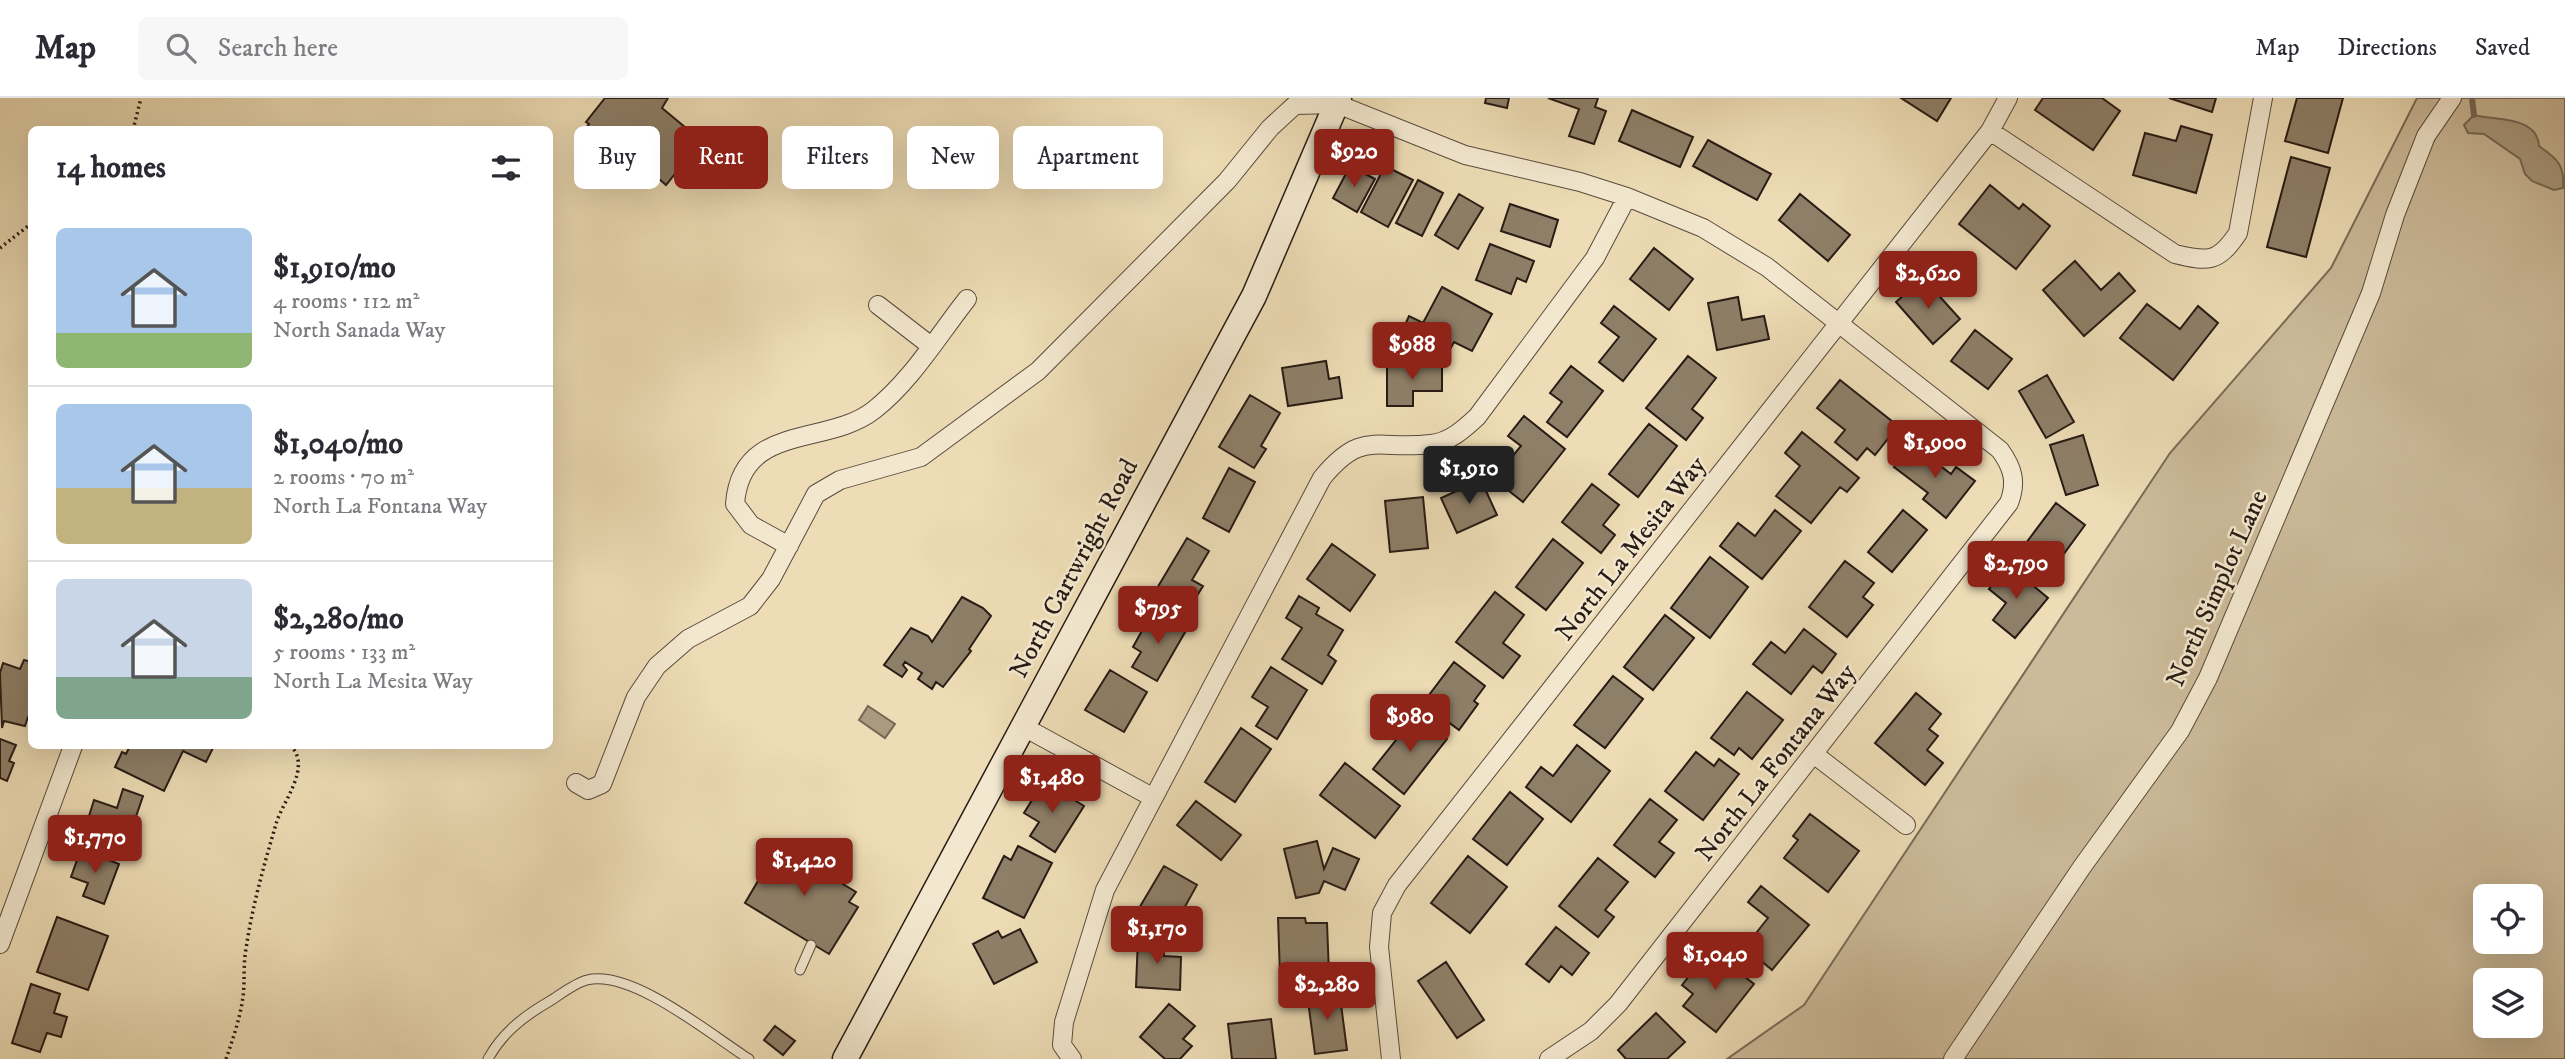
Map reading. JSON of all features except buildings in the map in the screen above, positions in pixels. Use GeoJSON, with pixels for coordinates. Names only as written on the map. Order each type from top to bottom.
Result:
{"type":"FeatureCollection","features":[{"type":"Feature","properties":{"kind":"street","name":"North La Mesita Way"},"geometry":{"type":"LineString","coordinates":[[1391,1059],[1379,947],[1382,913],[1397,885],[1841,323],[1990,131],[2008,98]]}},
{"type":"Feature","properties":{"kind":"street"},"geometry":{"type":"LineString","coordinates":[[1990,131],[2175,254],[2197,260],[2215,259],[2238,233],[2263,98]]}},
{"type":"Feature","properties":{"kind":"street","name":"North Simplot Lane"},"geometry":{"type":"LineString","coordinates":[[1953,1059],[2082,867],[2180,731],[2208,678],[2371,293],[2395,215],[2426,136],[2452,98]]}},
{"type":"Feature","properties":{"kind":"street"},"geometry":{"type":"LineString","coordinates":[[576,783],[587,790],[602,784],[636,697],[657,666],[688,639],[750,607],[771,579],[817,494],[840,480],[921,457],[1038,371],[1227,181],[1270,128],[1295,105],[1338,101],[1465,155],[1580,182],[1627,197],[1703,229],[1767,267],[1841,323]]}},
{"type":"Feature","properties":{"kind":"street","name":"North Cartwright Road"},"geometry":{"type":"LineString","coordinates":[[845,1059],[1254,296],[1338,101]]}},
{"type":"Feature","properties":{"kind":"street"},"geometry":{"type":"LineString","coordinates":[[1067,1052],[1064,1022],[1105,890],[1322,478],[1338,458],[1363,445],[1432,444],[1458,434],[1477,416],[1595,258],[1627,197]]}},
{"type":"Feature","properties":{"kind":"street"},"geometry":{"type":"LineString","coordinates":[[789,546],[751,525],[736,504],[737,482],[758,457],[778,442],[850,426],[874,411],[897,389],[967,299]]}},
{"type":"Feature","properties":{"kind":"street"},"geometry":{"type":"LineString","coordinates":[[878,305],[931,346]]}},
{"type":"Feature","properties":{"kind":"street","name":"North La Fontana Way"},"geometry":{"type":"LineString","coordinates":[[1549,1059],[1591,1031],[1618,1004],[1815,755],[2009,503],[2014,489],[2014,475],[2000,450],[1841,323]]}},
{"type":"Feature","properties":{"kind":"street"},"geometry":{"type":"LineString","coordinates":[[1022,726],[1152,797]]}},
{"type":"Feature","properties":{"kind":"street"},"geometry":{"type":"LineString","coordinates":[[0,944],[70,754]]}},
{"type":"Feature","properties":{"kind":"street"},"geometry":{"type":"LineString","coordinates":[[1815,755],[1906,825]]}},
{"type":"Feature","properties":{"kind":"lane"},"geometry":{"type":"LineString","coordinates":[[800,970],[811,945]]}},
{"type":"Feature","properties":{"kind":"lane"},"geometry":{"type":"LineString","coordinates":[[488,1059],[506,1032],[535,1009],[585,980],[606,978],[639,989],[749,1059]]}},
{"type":"Feature","properties":{"kind":"path"},"geometry":{"type":"LineString","coordinates":[[134,126],[141,98]]}},
{"type":"Feature","properties":{"kind":"path"},"geometry":{"type":"LineString","coordinates":[[0,248],[28,226]]}},
{"type":"Feature","properties":{"kind":"path"},"geometry":{"type":"LineString","coordinates":[[226,1059],[243,994],[246,947],[265,860],[276,821],[286,806],[298,770],[298,755],[293,749]]}},
{"type":"Feature","properties":{"kind":"shaded area"},"geometry":{"type":"Polygon","coordinates":[[[2417,98],[2565,98],[2565,1059],[1727,1059],[1804,1005],[2170,453],[2331,268],[2417,98]]]}},
{"type":"Feature","properties":{"kind":"shaded area"},"geometry":{"type":"Polygon","coordinates":[[[2474,115],[2513,121],[2531,129],[2539,146],[2555,158],[2561,167],[2563,188],[2554,190],[2532,181],[2525,174],[2520,159],[2484,134],[2468,133],[2464,125],[2474,115]]]}},
{"type":"Feature","properties":{"kind":"shaded area"},"geometry":{"type":"Polygon","coordinates":[[[868,706],[895,724],[885,738],[859,720],[868,706]]]}},
{"type":"Feature","properties":{"kind":"waterway"},"geometry":{"type":"LineString","coordinates":[[2472,98],[2474,115]]}}]}
